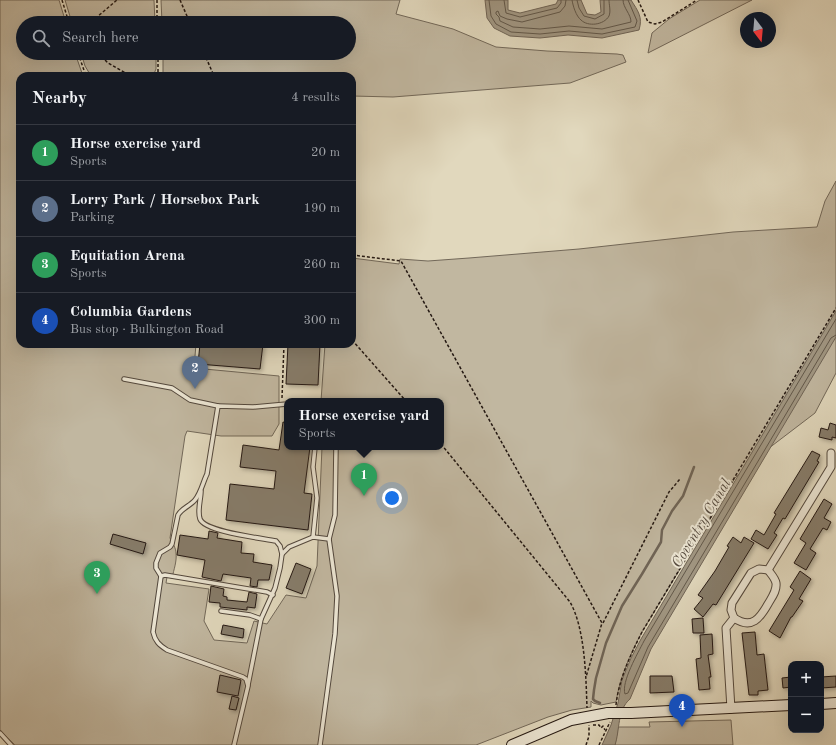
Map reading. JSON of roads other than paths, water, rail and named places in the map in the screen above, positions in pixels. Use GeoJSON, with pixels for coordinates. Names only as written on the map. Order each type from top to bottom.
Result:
{"type":"FeatureCollection","features":[{"type":"Feature","properties":{"kind":"main road"},"geometry":{"type":"LineString","coordinates":[[824,704],[836,703]]}},
{"type":"Feature","properties":{"kind":"main road"},"geometry":{"type":"LineString","coordinates":[[512,745],[571,720],[589,720],[609,714],[788,705]]}},
{"type":"Feature","properties":{"kind":"street"},"geometry":{"type":"LineString","coordinates":[[768,570],[831,467],[832,453]]}},
{"type":"Feature","properties":{"kind":"street"},"geometry":{"type":"LineString","coordinates":[[759,569],[768,570],[776,583],[775,592],[759,619],[744,623],[734,618],[731,610],[732,603],[751,573],[759,569]]}},
{"type":"Feature","properties":{"kind":"street"},"geometry":{"type":"LineString","coordinates":[[731,708],[726,628],[734,618]]}},
{"type":"Feature","properties":{"kind":"lane"},"geometry":{"type":"LineString","coordinates":[[124,379],[172,388],[190,400],[218,406],[253,407],[284,404]]}},
{"type":"Feature","properties":{"kind":"lane"},"geometry":{"type":"LineString","coordinates":[[218,406],[207,474],[201,490],[200,518],[204,524],[214,529],[276,541],[280,546],[282,554],[273,595],[262,619],[234,745]]}},
{"type":"Feature","properties":{"kind":"lane"},"geometry":{"type":"LineString","coordinates":[[313,537],[317,498],[313,467],[315,450]]}},
{"type":"Feature","properties":{"kind":"lane"},"geometry":{"type":"LineString","coordinates":[[320,745],[335,634],[337,596],[329,539],[335,515],[336,450]]}},
{"type":"Feature","properties":{"kind":"lane"},"geometry":{"type":"LineString","coordinates":[[201,490],[195,501],[178,515],[172,544],[160,553],[156,563],[156,568],[161,576],[153,632],[154,640],[167,650],[243,677],[246,679],[248,686]]}},
{"type":"Feature","properties":{"kind":"lane"},"geometry":{"type":"LineString","coordinates":[[282,554],[289,547],[313,537],[329,539]]}},
{"type":"Feature","properties":{"kind":"lane"},"geometry":{"type":"LineString","coordinates":[[161,576],[165,575],[267,592],[273,595]]}},
{"type":"Feature","properties":{"kind":"lane"},"geometry":{"type":"LineString","coordinates":[[221,611],[250,615],[262,619]]}},
{"type":"Feature","properties":{"kind":"lane"},"geometry":{"type":"LineString","coordinates":[[0,733],[11,745]]}},
{"type":"Feature","properties":{"kind":"water"},"geometry":{"type":"Polygon","coordinates":[[[485,0],[508,0],[508,10],[520,13],[556,4],[558,0],[581,0],[587,14],[595,15],[601,12],[600,0],[631,0],[639,14],[640,25],[639,30],[602,38],[568,35],[540,38],[510,36],[494,28],[487,18],[485,0]]]}},
{"type":"Feature","properties":{"kind":"water"},"geometry":{"type":"Polygon","coordinates":[[[836,311],[836,337],[651,649],[630,699],[621,714],[615,745],[602,745],[611,725],[618,703],[622,680],[641,639],[836,311]]]}},
{"type":"Feature","properties":{"kind":"waterway"},"geometry":{"type":"LineString","coordinates":[[600,703],[593,699],[596,678],[606,643],[622,606],[661,542],[662,530],[672,511],[683,496],[694,467]]}},
{"type":"Feature","properties":{"kind":"place","name":"Lorry Park / Horsebox Park"},"geometry":{"type":"Point","coordinates":[195,389]}},
{"type":"Feature","properties":{"kind":"place","name":"Horse exercise yard"},"geometry":{"type":"Point","coordinates":[364,496]}},
{"type":"Feature","properties":{"kind":"place","name":"Equitation Arena"},"geometry":{"type":"Point","coordinates":[97,594]}},
{"type":"Feature","properties":{"kind":"place","name":"Columbia Gardens"},"geometry":{"type":"Point","coordinates":[682,727]}},
{"type":"Feature","properties":{"kind":"water label","name":"Coventry Canal"},"geometry":{"type":"Point","coordinates":[701,523]}}]}
